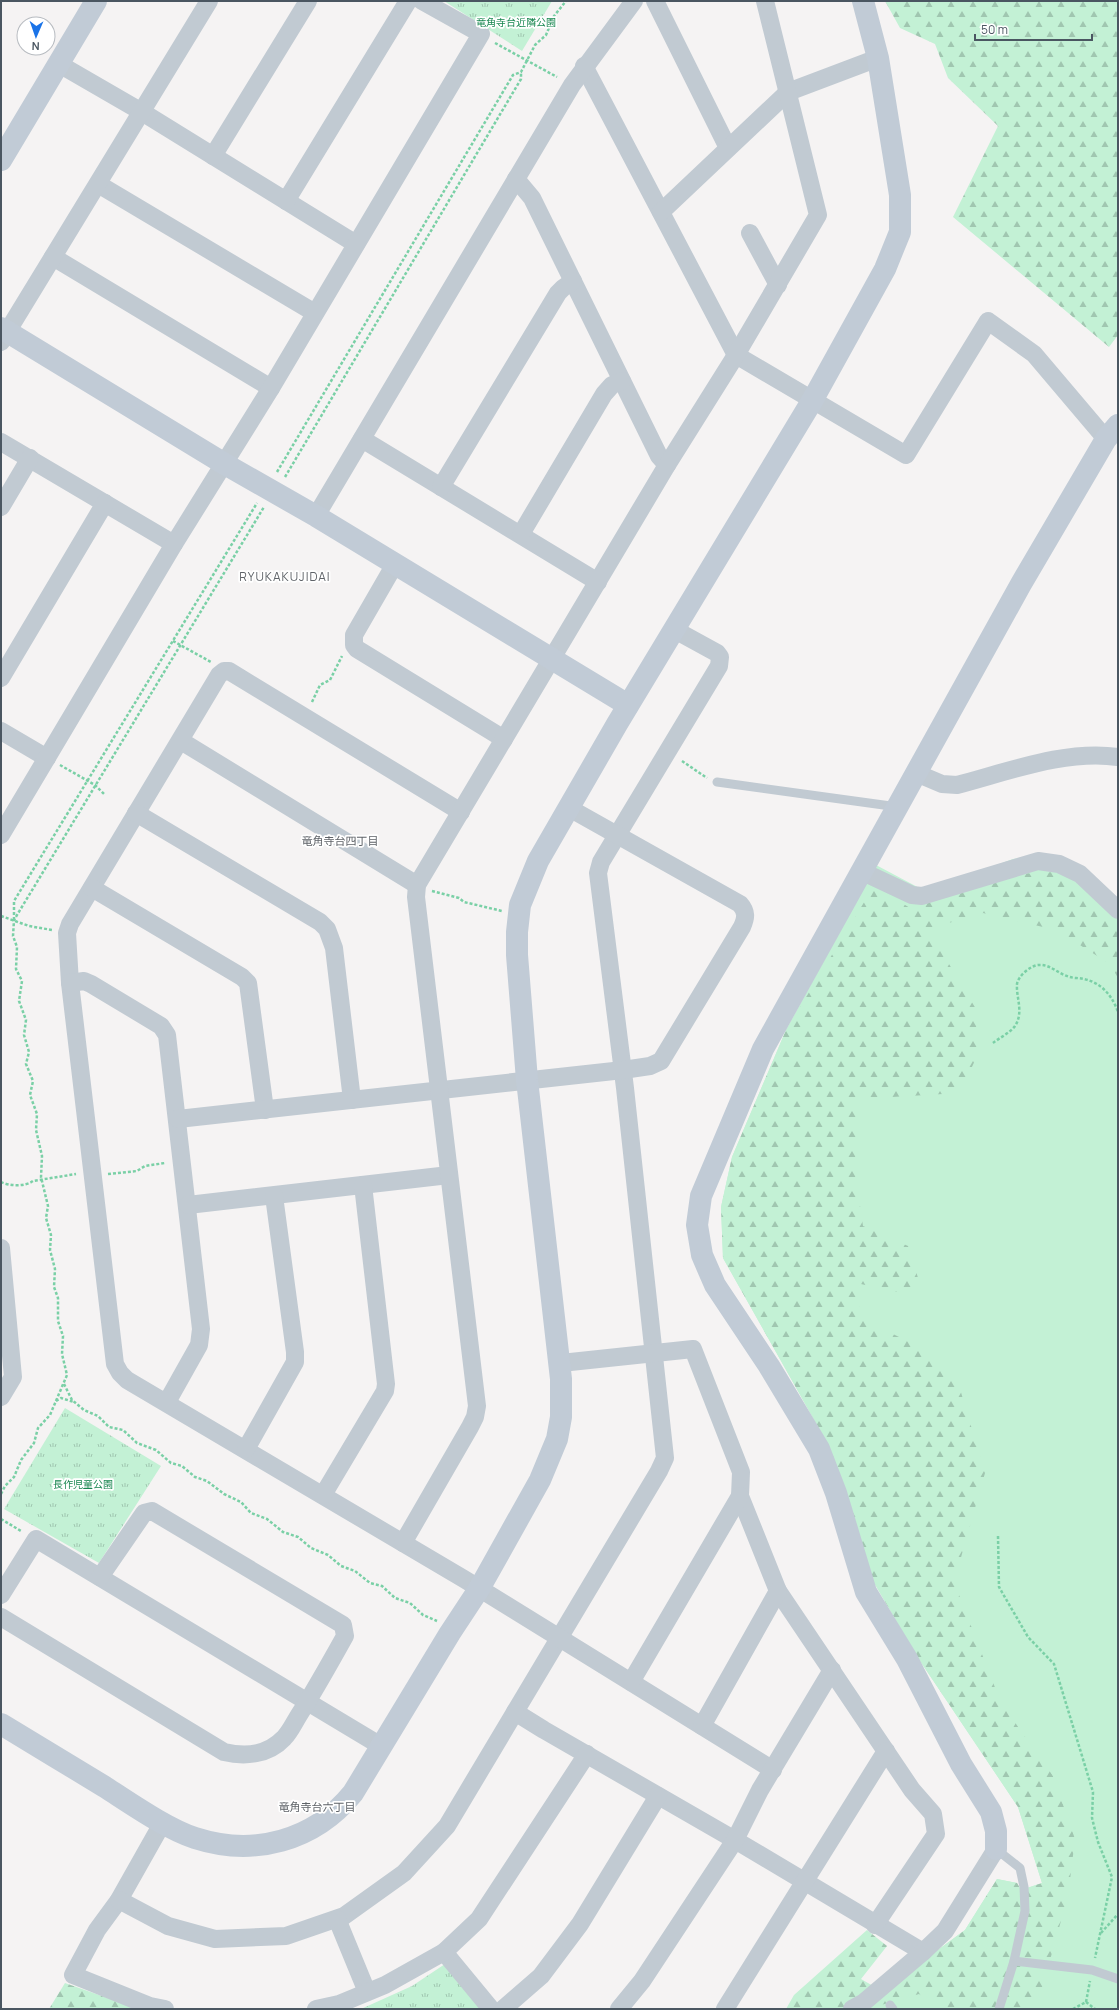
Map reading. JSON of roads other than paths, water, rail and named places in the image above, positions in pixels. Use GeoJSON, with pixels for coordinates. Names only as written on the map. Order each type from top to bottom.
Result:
{"type":"FeatureCollection","features":[{"type":"Feature","properties":{"kind":"street"},"geometry":{"type":"LineString","coordinates":[[1,160],[96,1]]}},
{"type":"Feature","properties":{"kind":"street"},"geometry":{"type":"LineString","coordinates":[[209,1],[53,257],[3,334],[316,516],[628,705]]}},
{"type":"Feature","properties":{"kind":"street"},"geometry":{"type":"LineString","coordinates":[[213,156],[308,1]]}},
{"type":"Feature","properties":{"kind":"street"},"geometry":{"type":"LineString","coordinates":[[286,201],[408,1]]}},
{"type":"Feature","properties":{"kind":"street"},"geometry":{"type":"LineString","coordinates":[[1,835],[174,544],[271,388],[481,34],[422,1]]}},
{"type":"Feature","properties":{"kind":"street"},"geometry":{"type":"LineString","coordinates":[[316,516],[572,85],[584,66],[634,1]]}},
{"type":"Feature","properties":{"kind":"street"},"geometry":{"type":"LineString","coordinates":[[655,1],[728,148]]}},
{"type":"Feature","properties":{"kind":"street"},"geometry":{"type":"LineString","coordinates":[[403,1543],[470,1427],[475,1417],[477,1406],[416,897],[417,885],[553,659],[667,465],[778,285],[818,215],[765,1]]}},
{"type":"Feature","properties":{"kind":"street"},"geometry":{"type":"LineString","coordinates":[[1,1724],[163,1822],[193,1838],[214,1844],[239,1847],[282,1841],[312,1829],[340,1808],[353,1793],[479,1588],[540,1480],[554,1447],[561,1417],[561,1363],[527,1080],[517,955],[520,905],[530,878],[628,705],[675,630],[812,401],[886,269],[900,232],[900,195],[878,58],[863,1]]}},
{"type":"Feature","properties":{"kind":"street"},"geometry":{"type":"LineString","coordinates":[[661,212],[788,92],[878,58]]}},
{"type":"Feature","properties":{"kind":"street"},"geometry":{"type":"LineString","coordinates":[[59,64],[142,112],[356,244]]}},
{"type":"Feature","properties":{"kind":"street"},"geometry":{"type":"LineString","coordinates":[[584,66],[736,355],[906,455],[988,321],[1034,354],[1114,438],[1021,584],[762,1049],[701,1196],[697,1226],[702,1255],[715,1285],[769,1366],[819,1450],[836,1493],[866,1592],[907,1659],[961,1764],[991,1812],[996,1831],[996,1849],[945,1931],[923,1952],[863,2003],[852,2009]]}},
{"type":"Feature","properties":{"kind":"street"},"geometry":{"type":"LineString","coordinates":[[516,179],[532,198],[659,456],[667,465]]}},
{"type":"Feature","properties":{"kind":"street"},"geometry":{"type":"LineString","coordinates":[[98,184],[315,313]]}},
{"type":"Feature","properties":{"kind":"street"},"geometry":{"type":"LineString","coordinates":[[750,233],[778,285]]}},
{"type":"Feature","properties":{"kind":"street"},"geometry":{"type":"LineString","coordinates":[[53,257],[271,388]]}},
{"type":"Feature","properties":{"kind":"street"},"geometry":{"type":"LineString","coordinates":[[441,487],[558,293],[573,281]]}},
{"type":"Feature","properties":{"kind":"street"},"geometry":{"type":"LineString","coordinates":[[521,534],[604,394],[612,385],[622,381]]}},
{"type":"Feature","properties":{"kind":"street"},"geometry":{"type":"LineString","coordinates":[[362,439],[598,582]]}},
{"type":"Feature","properties":{"kind":"street"},"geometry":{"type":"LineString","coordinates":[[1,442],[174,544]]}},
{"type":"Feature","properties":{"kind":"street"},"geometry":{"type":"LineString","coordinates":[[1,507],[30,458]]}},
{"type":"Feature","properties":{"kind":"street"},"geometry":{"type":"LineString","coordinates":[[1,678],[105,503]]}},
{"type":"Feature","properties":{"kind":"street"},"geometry":{"type":"LineString","coordinates":[[395,564],[354,635],[354,646],[504,739]]}},
{"type":"Feature","properties":{"kind":"street"},"geometry":{"type":"LineString","coordinates":[[119,1900],[168,1926],[215,1939],[286,1936],[344,1916],[404,1873],[447,1826],[558,1637],[663,1465],[664,1450],[654,1353],[598,873],[601,862],[719,666],[720,657],[717,653],[675,630]]}},
{"type":"Feature","properties":{"kind":"street"},"geometry":{"type":"LineString","coordinates":[[461,812],[229,671],[224,671],[219,675],[181,741],[136,813],[67,933],[70,982],[115,1364],[120,1373],[128,1380],[479,1588],[773,1770]]}},
{"type":"Feature","properties":{"kind":"street"},"geometry":{"type":"LineString","coordinates":[[1,731],[47,758]]}},
{"type":"Feature","properties":{"kind":"street"},"geometry":{"type":"LineString","coordinates":[[181,741],[417,885]]}},
{"type":"Feature","properties":{"kind":"street"},"geometry":{"type":"LineString","coordinates":[[916,773],[942,784],[957,785],[1070,756],[1104,755],[1118,757]]}},
{"type":"Feature","properties":{"kind":"street"},"geometry":{"type":"LineString","coordinates":[[178,1120],[622,1070],[650,1066],[661,1061],[742,927],[746,915],[744,909],[740,904],[569,808]]}},
{"type":"Feature","properties":{"kind":"street"},"geometry":{"type":"LineString","coordinates":[[136,813],[320,922],[327,929],[334,948],[352,1100]]}},
{"type":"Feature","properties":{"kind":"street"},"geometry":{"type":"LineString","coordinates":[[861,872],[912,895],[922,896],[1038,862],[1059,864],[1080,874],[1118,910]]}},
{"type":"Feature","properties":{"kind":"street"},"geometry":{"type":"LineString","coordinates":[[92,888],[242,977],[248,983],[265,1110]]}},
{"type":"Feature","properties":{"kind":"street"},"geometry":{"type":"LineString","coordinates":[[70,982],[84,981],[91,984],[165,1030],[167,1035],[188,1205],[201,1338],[199,1345],[167,1402]]}},
{"type":"Feature","properties":{"kind":"street"},"geometry":{"type":"LineString","coordinates":[[188,1205],[449,1175]]}},
{"type":"Feature","properties":{"kind":"street"},"geometry":{"type":"LineString","coordinates":[[323,1495],[385,1390],[386,1384],[363,1185]]}},
{"type":"Feature","properties":{"kind":"street"},"geometry":{"type":"LineString","coordinates":[[246,1449],[295,1362],[295,1352],[274,1196]]}},
{"type":"Feature","properties":{"kind":"street"},"geometry":{"type":"LineString","coordinates":[[1,1248],[13,1377],[1,1397]]}},
{"type":"Feature","properties":{"kind":"street"},"geometry":{"type":"LineString","coordinates":[[561,1363],[693,1349],[740,1472],[740,1496],[778,1591],[912,1790],[933,1814],[936,1834],[875,1925]]}},
{"type":"Feature","properties":{"kind":"street"},"geometry":{"type":"LineString","coordinates":[[632,1682],[740,1496]]}},
{"type":"Feature","properties":{"kind":"street"},"geometry":{"type":"LineString","coordinates":[[1,1616],[224,1752],[236,1755],[251,1755],[270,1748],[284,1738],[307,1703],[345,1636],[343,1625],[152,1511],[144,1513],[100,1577]]}},
{"type":"Feature","properties":{"kind":"street"},"geometry":{"type":"LineString","coordinates":[[1,1595],[36,1539],[307,1703],[381,1746]]}},
{"type":"Feature","properties":{"kind":"street"},"geometry":{"type":"LineString","coordinates":[[702,1726],[778,1591]]}},
{"type":"Feature","properties":{"kind":"street"},"geometry":{"type":"LineString","coordinates":[[619,2009],[642,1981],[735,1840],[773,1770],[832,1670]]}},
{"type":"Feature","properties":{"kind":"street"},"geometry":{"type":"LineString","coordinates":[[515,1712],[735,1840],[875,1925],[923,1952]]}},
{"type":"Feature","properties":{"kind":"street"},"geometry":{"type":"LineString","coordinates":[[724,2009],[886,1750]]}},
{"type":"Feature","properties":{"kind":"street"},"geometry":{"type":"LineString","coordinates":[[316,2009],[339,2004],[386,1985],[444,1952],[479,1919],[587,1754]]}},
{"type":"Feature","properties":{"kind":"street"},"geometry":{"type":"LineString","coordinates":[[503,2009],[541,1976],[580,1924],[658,1796]]}},
{"type":"Feature","properties":{"kind":"street"},"geometry":{"type":"LineString","coordinates":[[163,1822],[119,1900],[97,1930],[73,1975],[150,2006],[164,2009]]}},
{"type":"Feature","properties":{"kind":"street"},"geometry":{"type":"LineString","coordinates":[[337,1918],[367,1992]]}},
{"type":"Feature","properties":{"kind":"street"},"geometry":{"type":"LineString","coordinates":[[444,1952],[491,2009]]}},
{"type":"Feature","properties":{"kind":"lane"},"geometry":{"type":"LineString","coordinates":[[714,781],[898,806]]}},
{"type":"Feature","properties":{"kind":"lane"},"geometry":{"type":"LineString","coordinates":[[996,1849],[1020,1868],[1024,1887],[1025,1911],[1014,1962],[999,2009]]}},
{"type":"Feature","properties":{"kind":"lane"},"geometry":{"type":"LineString","coordinates":[[1014,1962],[1092,1970],[1118,1979]]}},
{"type":"Feature","properties":{"kind":"lane"},"geometry":{"type":"LineString","coordinates":[[1004,1996],[1005,2009]]}},
{"type":"Feature","properties":{"kind":"district","name":"RYUKAKUJIDAI"},"geometry":{"type":"Point","coordinates":[285,576]}},
{"type":"Feature","properties":{"kind":"district","name":"竜角寺台四丁目"},"geometry":{"type":"Point","coordinates":[340,840]}},
{"type":"Feature","properties":{"kind":"district","name":"竜角寺台六丁目"},"geometry":{"type":"Point","coordinates":[317,1806]}},
{"type":"Feature","properties":{"kind":"park label","name":"竜角寺台近隣公園"},"geometry":{"type":"Point","coordinates":[516,22]}},
{"type":"Feature","properties":{"kind":"park label","name":"長作児童公園"},"geometry":{"type":"Point","coordinates":[83,1484]}}]}
